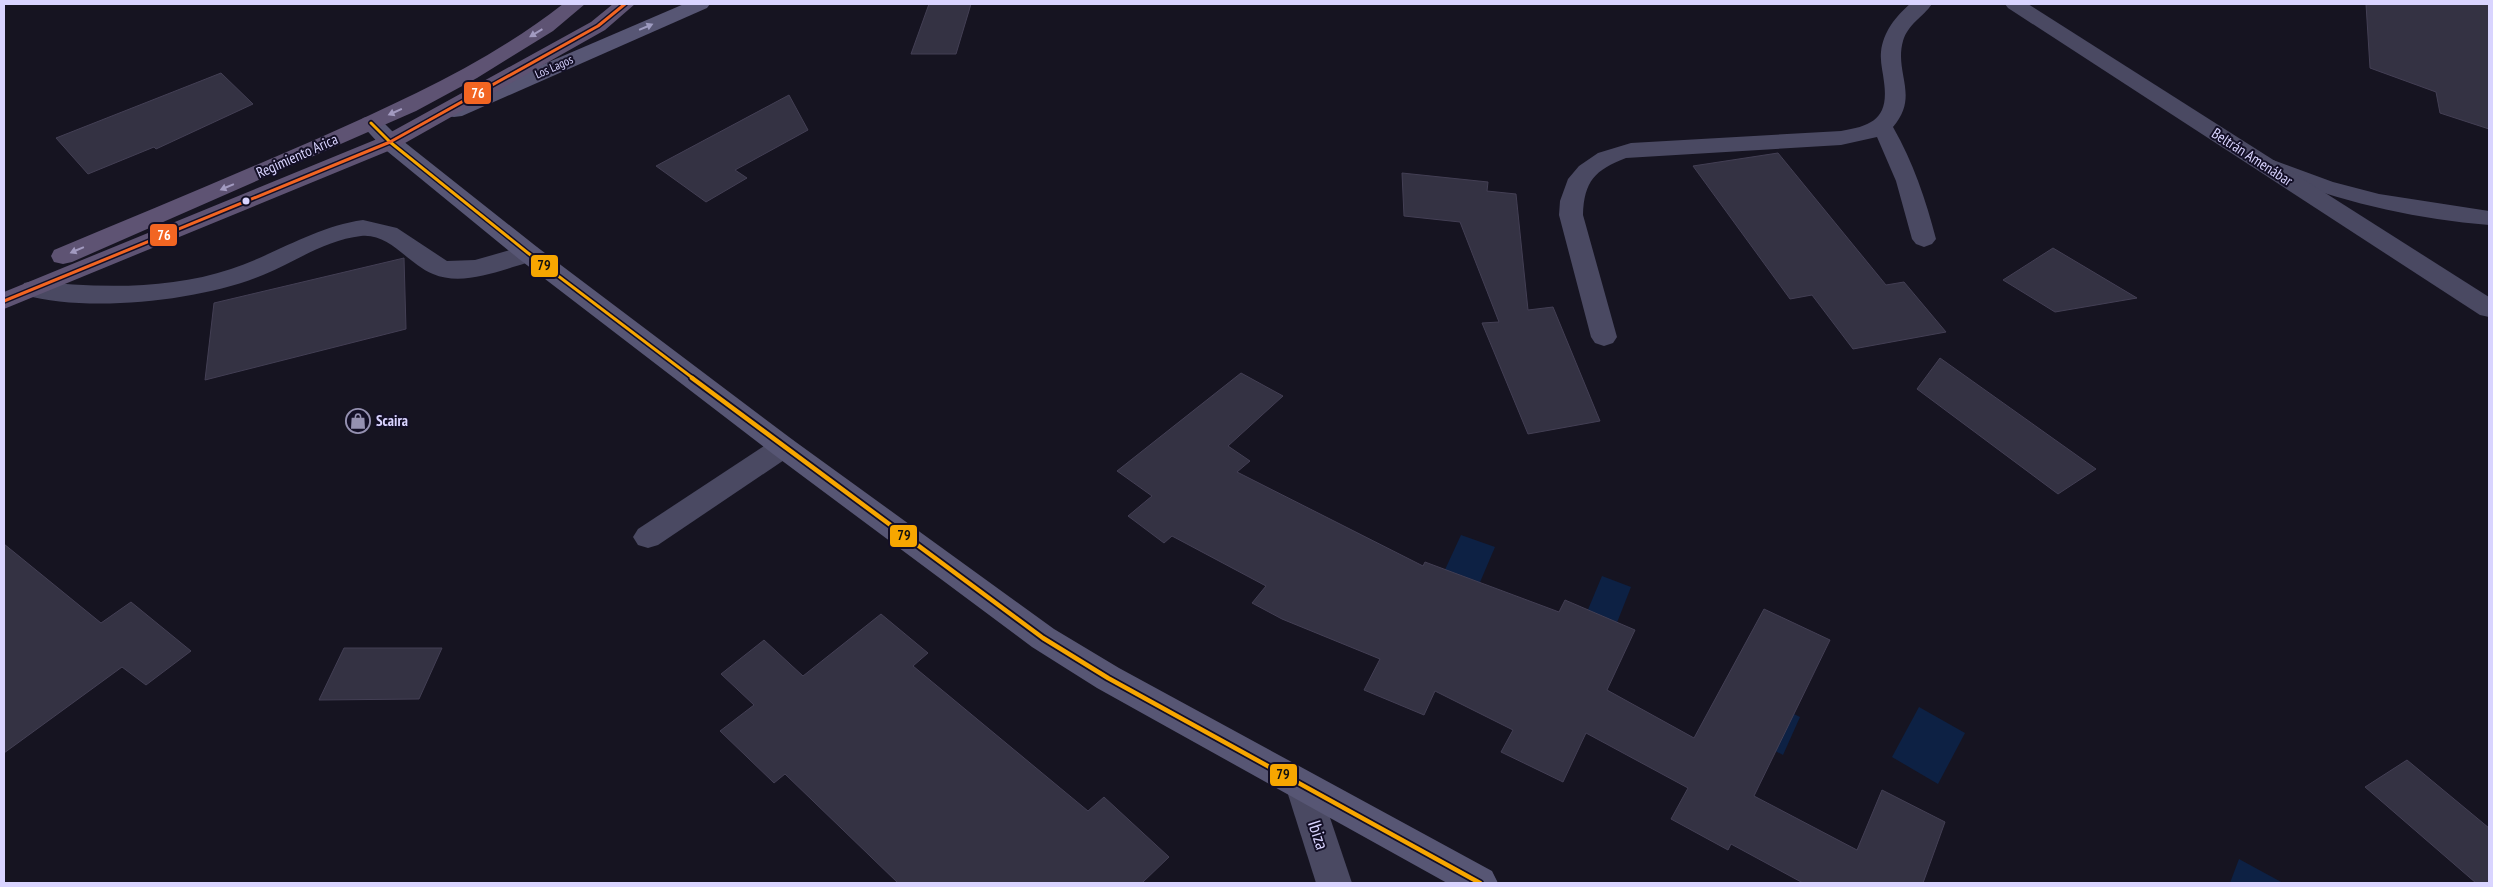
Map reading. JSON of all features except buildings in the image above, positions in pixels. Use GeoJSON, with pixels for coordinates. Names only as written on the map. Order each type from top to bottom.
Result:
{"type":"FeatureCollection","features":[{"type":"Feature","properties":{"kind":"main road","name":"Regimiento Arica"},"geometry":{"type":"LineString","coordinates":[[4,281],[249,177],[390,132],[470,74],[546,27],[575,4]]}},
{"type":"Feature","properties":{"kind":"main road","name":"Regimiento Arica"},"geometry":{"type":"LineString","coordinates":[[4,302],[390,132],[598,26],[625,4]]}},
{"type":"Feature","properties":{"kind":"street","name":"Los Lagos"},"geometry":{"type":"LineString","coordinates":[[390,132],[700,4]]}},
{"type":"Feature","properties":{"kind":"street"},"geometry":{"type":"LineString","coordinates":[[1604,337],[1571,215],[1570,199],[1575,185],[1585,172],[1613,154],[1631,150],[1841,138],[1856,136],[1882,126],[1897,107],[1890,53],[1894,39],[1910,14],[1922,4]]}},
{"type":"Feature","properties":{"kind":"street","name":"Beltrán Amenábar"},"geometry":{"type":"LineString","coordinates":[[2015,4],[2489,309]]}},
{"type":"Feature","properties":{"kind":"street"},"geometry":{"type":"LineString","coordinates":[[1882,126],[1902,165],[1916,201],[1924,239]]}},
{"type":"Feature","properties":{"kind":"street"},"geometry":{"type":"LineString","coordinates":[[390,132],[528,253],[783,447],[1042,638],[1108,678],[1303,788],[1480,883]]}},
{"type":"Feature","properties":{"kind":"street"},"geometry":{"type":"LineString","coordinates":[[2249,156],[2304,180],[2360,196],[2404,207],[2489,218]]}},
{"type":"Feature","properties":{"kind":"street"},"geometry":{"type":"LineString","coordinates":[[33,290],[64,294],[141,293],[204,284],[240,276],[336,233],[367,227],[381,229],[391,234],[441,268],[478,268],[504,262],[528,253]]}},
{"type":"Feature","properties":{"kind":"street"},"geometry":{"type":"LineString","coordinates":[[648,537],[783,447]]}},
{"type":"Feature","properties":{"kind":"street","name":"Ibiza"},"geometry":{"type":"LineString","coordinates":[[1303,788],[1334,883]]}},
{"type":"Feature","properties":{"kind":"water"},"geometry":{"type":"Polygon","coordinates":[[[1461,535],[1495,547],[1472,601],[1437,587],[1461,535]]]}},
{"type":"Feature","properties":{"kind":"water"},"geometry":{"type":"Polygon","coordinates":[[[1602,576],[1631,587],[1607,648],[1577,636],[1602,576]]]}},
{"type":"Feature","properties":{"kind":"water"},"geometry":{"type":"Polygon","coordinates":[[[1726,681],[1800,717],[1783,755],[1766,746],[1726,681]]]}},
{"type":"Feature","properties":{"kind":"water"},"geometry":{"type":"Polygon","coordinates":[[[1919,707],[1965,733],[1938,784],[1892,757],[1919,707]]]}},
{"type":"Feature","properties":{"kind":"water"},"geometry":{"type":"Polygon","coordinates":[[[2239,859],[2283,883],[2230,883],[2239,859]]]}},
{"type":"Feature","properties":{"kind":"transit line","name":"76"},"geometry":{"type":"LineString","coordinates":[[4,301],[390,142],[598,26],[625,4]]}},
{"type":"Feature","properties":{"kind":"transit line","name":"79"},"geometry":{"type":"LineString","coordinates":[[371,123],[390,142],[528,253],[783,447],[1043,638],[1108,678],[1480,883]]}},
{"type":"Feature","properties":{"kind":"place","name":"Scaira"},"geometry":{"type":"Point","coordinates":[358,421]}}]}
